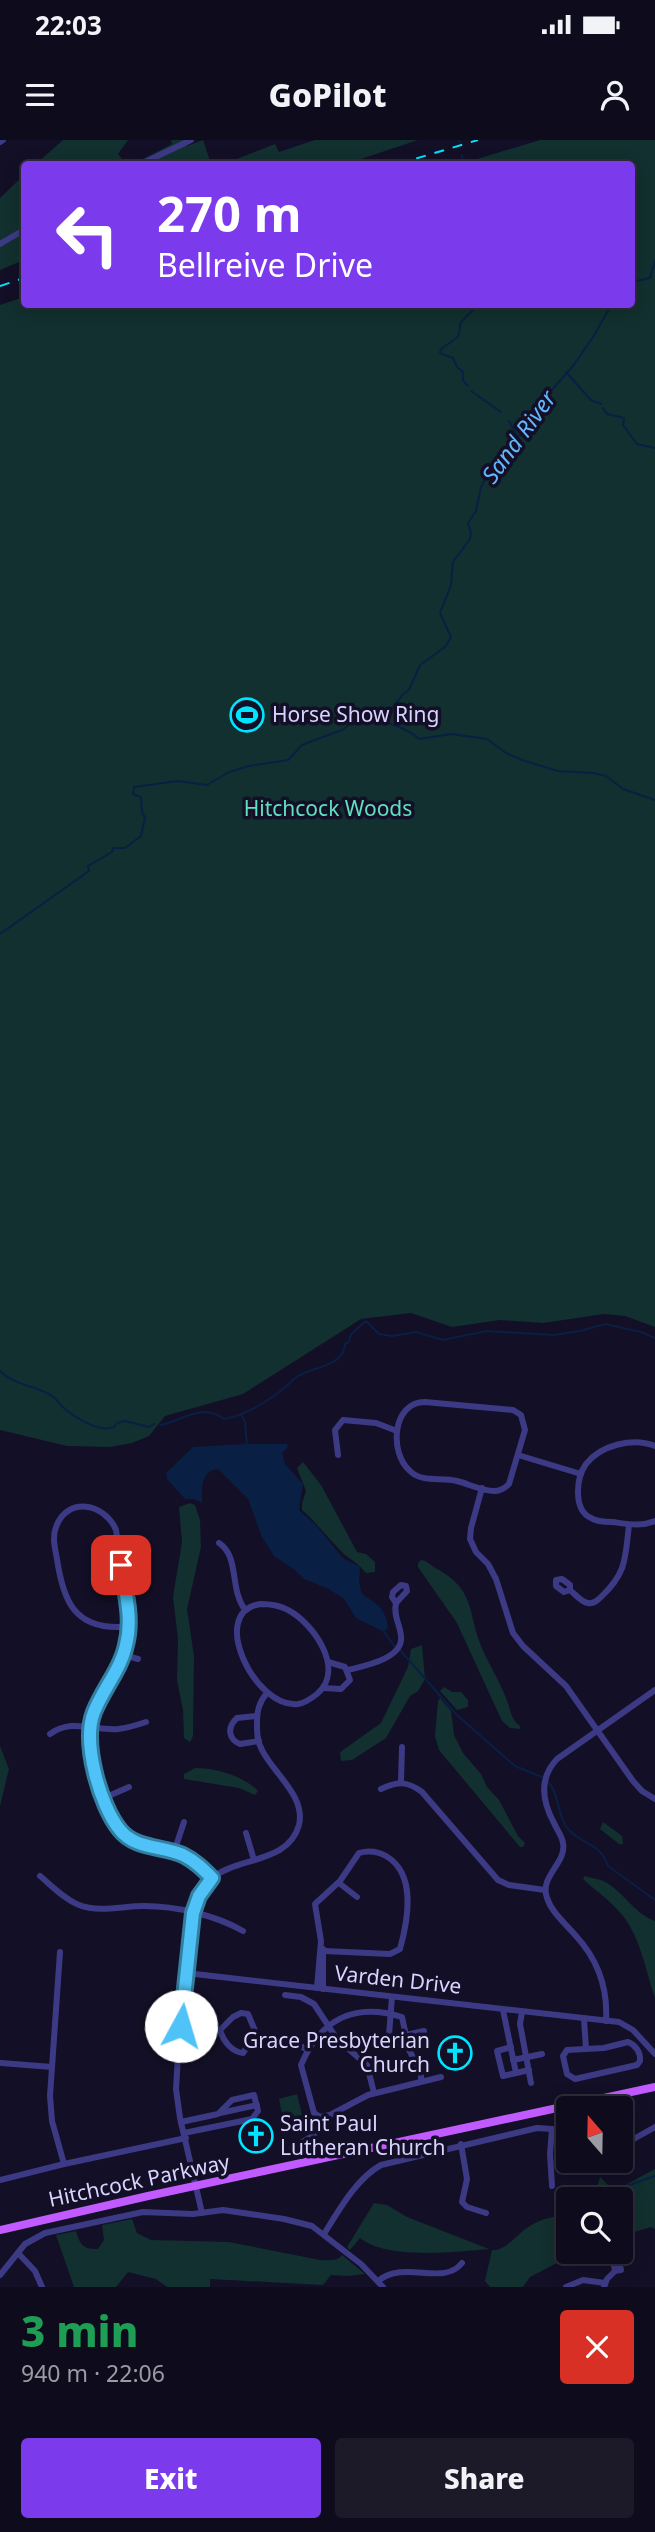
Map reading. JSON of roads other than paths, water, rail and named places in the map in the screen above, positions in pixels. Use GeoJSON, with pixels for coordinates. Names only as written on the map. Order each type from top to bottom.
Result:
{"type":"FeatureCollection","features":[{"type":"Feature","properties":{"kind":"main road","name":"Hitchcock Parkway"},"geometry":{"type":"LineString","coordinates":[[0,2231],[655,2087]]}},
{"type":"Feature","properties":{"kind":"street"},"geometry":{"type":"LineString","coordinates":[[167,140],[171,149]]}},
{"type":"Feature","properties":{"kind":"street"},"geometry":{"type":"LineString","coordinates":[[147,161],[189,141]]}},
{"type":"Feature","properties":{"kind":"street"},"geometry":{"type":"LineString","coordinates":[[0,243],[21,232]]}},
{"type":"Feature","properties":{"kind":"street"},"geometry":{"type":"LineString","coordinates":[[417,1402],[513,1410],[521,1415],[525,1425],[513,1477],[506,1487],[494,1491],[455,1480],[422,1478],[411,1473],[402,1461],[397,1431],[405,1409],[417,1402]]}},
{"type":"Feature","properties":{"kind":"street"},"geometry":{"type":"LineString","coordinates":[[338,1455],[335,1430],[343,1420],[376,1423],[397,1431]]}},
{"type":"Feature","properties":{"kind":"street"},"geometry":{"type":"LineString","coordinates":[[655,1446],[636,1441],[615,1446],[593,1458],[581,1474],[579,1502],[585,1515],[602,1522],[629,1525],[655,1521]]}},
{"type":"Feature","properties":{"kind":"street"},"geometry":{"type":"LineString","coordinates":[[518,1455],[581,1474]]}},
{"type":"Feature","properties":{"kind":"street"},"geometry":{"type":"LineString","coordinates":[[482,1488],[470,1539],[496,1579],[511,1629],[523,1646],[566,1686],[633,1781],[655,1799]]}},
{"type":"Feature","properties":{"kind":"street"},"geometry":{"type":"LineString","coordinates":[[129,1621],[122,1626],[100,1625],[86,1620],[73,1609],[63,1591],[54,1535],[57,1524],[69,1511],[79,1506],[91,1506],[110,1518],[130,1599],[129,1621],[124,1655],[93,1713],[90,1727],[94,1770],[104,1798],[116,1824],[125,1835],[144,1845],[174,1852],[192,1861],[212,1878]]}},
{"type":"Feature","properties":{"kind":"street"},"geometry":{"type":"LineString","coordinates":[[570,1590],[585,1602],[593,1603],[617,1582],[624,1564],[629,1525]]}},
{"type":"Feature","properties":{"kind":"street"},"geometry":{"type":"LineString","coordinates":[[117,1540],[126,1539]]}},
{"type":"Feature","properties":{"kind":"street"},"geometry":{"type":"LineString","coordinates":[[219,1542],[229,1553],[235,1593],[244,1610]]}},
{"type":"Feature","properties":{"kind":"street"},"geometry":{"type":"LineString","coordinates":[[348,1670],[382,1662],[400,1645],[402,1639],[394,1610],[396,1603]]}},
{"type":"Feature","properties":{"kind":"street"},"geometry":{"type":"LineString","coordinates":[[267,1604],[289,1611],[319,1642],[328,1662],[323,1688],[315,1696],[299,1704],[282,1702],[267,1693],[257,1682],[237,1640],[238,1622],[244,1610],[267,1604]]}},
{"type":"Feature","properties":{"kind":"street"},"geometry":{"type":"LineString","coordinates":[[124,1655],[138,1659]]}},
{"type":"Feature","properties":{"kind":"street"},"geometry":{"type":"LineString","coordinates":[[323,1688],[344,1688],[350,1680],[348,1670],[328,1662]]}},
{"type":"Feature","properties":{"kind":"street"},"geometry":{"type":"LineString","coordinates":[[606,2021],[606,1992],[594,1962],[583,1943],[555,1912],[545,1890],[564,1846],[546,1806],[546,1777],[557,1759],[655,1690]]}},
{"type":"Feature","properties":{"kind":"street"},"geometry":{"type":"LineString","coordinates":[[202,2213],[176,2089],[193,1913],[199,1896],[212,1878],[225,1870],[285,1846],[297,1830],[300,1816],[295,1798],[273,1770],[259,1741],[257,1716],[259,1705],[267,1693]]}},
{"type":"Feature","properties":{"kind":"street"},"geometry":{"type":"LineString","coordinates":[[257,1716],[237,1718],[231,1725],[230,1733],[233,1740],[240,1744],[259,1741]]}},
{"type":"Feature","properties":{"kind":"street"},"geometry":{"type":"LineString","coordinates":[[50,1734],[65,1727],[117,1729],[146,1722]]}},
{"type":"Feature","properties":{"kind":"street"},"geometry":{"type":"LineString","coordinates":[[401,1782],[402,1747]]}},
{"type":"Feature","properties":{"kind":"street"},"geometry":{"type":"LineString","coordinates":[[381,1788],[401,1782],[422,1792],[498,1880],[509,1885],[545,1890]]}},
{"type":"Feature","properties":{"kind":"street"},"geometry":{"type":"LineString","coordinates":[[104,1798],[130,1787]]}},
{"type":"Feature","properties":{"kind":"street"},"geometry":{"type":"LineString","coordinates":[[174,1852],[184,1822]]}},
{"type":"Feature","properties":{"kind":"street"},"geometry":{"type":"LineString","coordinates":[[246,1833],[254,1860]]}},
{"type":"Feature","properties":{"kind":"street"},"geometry":{"type":"LineString","coordinates":[[306,1903],[314,1904],[339,1883],[359,1853],[373,1851],[393,1861],[403,1875],[407,1889],[401,1947],[396,1953],[324,1951]]}},
{"type":"Feature","properties":{"kind":"street"},"geometry":{"type":"LineString","coordinates":[[40,1876],[69,1900],[86,1907],[152,1907],[193,1913],[227,1923],[243,1931]]}},
{"type":"Feature","properties":{"kind":"street"},"geometry":{"type":"LineString","coordinates":[[339,1883],[357,1898]]}},
{"type":"Feature","properties":{"kind":"street"},"geometry":{"type":"LineString","coordinates":[[314,1904],[324,1951],[320,1988]]}},
{"type":"Feature","properties":{"kind":"street"},"geometry":{"type":"LineString","coordinates":[[320,1988],[321,1941]]}},
{"type":"Feature","properties":{"kind":"street"},"geometry":{"type":"LineString","coordinates":[[60,1952],[51,2111],[64,2164]]}},
{"type":"Feature","properties":{"kind":"street","name":"Varden Drive"},"geometry":{"type":"LineString","coordinates":[[186,1973],[606,2021],[627,2025],[655,2054]]}},
{"type":"Feature","properties":{"kind":"street"},"geometry":{"type":"LineString","coordinates":[[285,1995],[310,2001],[341,2043],[367,2065],[374,2093]]}},
{"type":"Feature","properties":{"kind":"street"},"geometry":{"type":"LineString","coordinates":[[391,1997],[391,2042],[397,2046],[408,2046]]}},
{"type":"Feature","properties":{"kind":"street"},"geometry":{"type":"LineString","coordinates":[[503,2010],[516,2073]]}},
{"type":"Feature","properties":{"kind":"street"},"geometry":{"type":"LineString","coordinates":[[421,2081],[421,2072],[408,2046],[402,2017],[390,2013],[356,2011],[329,2027],[317,2036],[300,2069],[314,2113],[320,2116],[330,2115],[374,2093],[441,2077]]}},
{"type":"Feature","properties":{"kind":"street"},"geometry":{"type":"LineString","coordinates":[[522,2012],[520,2024],[531,2083]]}},
{"type":"Feature","properties":{"kind":"street"},"geometry":{"type":"LineString","coordinates":[[241,2013],[248,2014],[256,2033],[243,2053],[231,2048],[220,2030],[241,2013]]}},
{"type":"Feature","properties":{"kind":"street"},"geometry":{"type":"LineString","coordinates":[[584,2019],[586,2049]]}},
{"type":"Feature","properties":{"kind":"street"},"geometry":{"type":"LineString","coordinates":[[181,2026],[220,2030]]}},
{"type":"Feature","properties":{"kind":"street"},"geometry":{"type":"LineString","coordinates":[[406,2035],[425,2031]]}},
{"type":"Feature","properties":{"kind":"street"},"geometry":{"type":"LineString","coordinates":[[285,2038],[308,2050]]}},
{"type":"Feature","properties":{"kind":"street"},"geometry":{"type":"LineString","coordinates":[[628,2042],[636,2049],[640,2060],[635,2066],[571,2078],[566,2072],[564,2053],[567,2050],[586,2049],[628,2042]]}},
{"type":"Feature","properties":{"kind":"street"},"geometry":{"type":"LineString","coordinates":[[510,2047],[496,2051],[503,2076],[529,2070]]}},
{"type":"Feature","properties":{"kind":"street"},"geometry":{"type":"LineString","coordinates":[[513,2060],[542,2054]]}},
{"type":"Feature","properties":{"kind":"street"},"geometry":{"type":"LineString","coordinates":[[1,2063],[52,2067]]}},
{"type":"Feature","properties":{"kind":"street"},"geometry":{"type":"LineString","coordinates":[[0,2180],[252,2119],[258,2111],[257,2105],[254,2095],[232,2100],[218,2114],[181,2122]]}},
{"type":"Feature","properties":{"kind":"street"},"geometry":{"type":"LineString","coordinates":[[292,2148],[314,2135],[320,2116]]}},
{"type":"Feature","properties":{"kind":"street"},"geometry":{"type":"LineString","coordinates":[[634,2139],[655,2127]]}},
{"type":"Feature","properties":{"kind":"street"},"geometry":{"type":"LineString","coordinates":[[324,2234],[372,2170],[387,2162],[537,2128],[556,2130]]}},
{"type":"Feature","properties":{"kind":"street"},"geometry":{"type":"LineString","coordinates":[[552,2129],[552,2186]]}},
{"type":"Feature","properties":{"kind":"street"},"geometry":{"type":"LineString","coordinates":[[461,2144],[467,2179],[463,2203],[486,2214]]}},
{"type":"Feature","properties":{"kind":"street"},"geometry":{"type":"LineString","coordinates":[[0,2275],[36,2236],[143,2212],[202,2213],[223,2210],[312,2226],[362,2264],[383,2287]]}},
{"type":"Feature","properties":{"kind":"street"},"geometry":{"type":"LineString","coordinates":[[18,2253],[35,2271],[42,2287]]}},
{"type":"Feature","properties":{"kind":"street"},"geometry":{"type":"LineString","coordinates":[[378,2281],[388,2275],[400,2273],[449,2275],[457,2272],[462,2263]]}},
{"type":"Feature","properties":{"kind":"street"},"geometry":{"type":"LineString","coordinates":[[566,2287],[583,2280],[604,2285],[615,2271]]}},
{"type":"Feature","properties":{"kind":"water"},"geometry":{"type":"Polygon","coordinates":[[[287,1444],[288,1447],[282,1453],[285,1464],[303,1484],[299,1510],[316,1525],[343,1558],[360,1567],[359,1582],[362,1594],[383,1611],[388,1628],[384,1632],[356,1618],[344,1599],[329,1589],[304,1579],[274,1556],[262,1537],[248,1499],[218,1469],[212,1470],[205,1477],[202,1503],[185,1499],[167,1479],[166,1473],[193,1447],[287,1444]]]}},
{"type":"Feature","properties":{"kind":"waterway"},"geometry":{"type":"LineString","coordinates":[[462,155],[462,161]]}},
{"type":"Feature","properties":{"kind":"waterway","name":"Sand River"},"geometry":{"type":"LineString","coordinates":[[635,283],[650,278],[655,261]]}},
{"type":"Feature","properties":{"kind":"waterway"},"geometry":{"type":"LineString","coordinates":[[468,386],[463,380],[463,372],[453,358],[440,353],[441,349],[458,337],[461,322],[472,308]]}},
{"type":"Feature","properties":{"kind":"waterway","name":"Sand River"},"geometry":{"type":"LineString","coordinates":[[0,934],[89,871],[88,866],[112,852],[113,848],[125,848],[141,836],[145,818],[141,797],[133,794],[134,787],[178,781],[207,785],[229,772],[288,760],[302,745],[344,729],[358,716],[364,714],[378,717],[391,710],[409,690],[420,665],[445,647],[451,637],[440,613],[451,585],[453,562],[470,539],[468,523],[476,511],[481,487],[488,473],[501,453],[525,430],[551,391],[573,366],[610,308]]}},
{"type":"Feature","properties":{"kind":"waterway"},"geometry":{"type":"LineString","coordinates":[[566,372],[591,400],[601,404]]}},
{"type":"Feature","properties":{"kind":"waterway"},"geometry":{"type":"LineString","coordinates":[[471,391],[501,412]]}},
{"type":"Feature","properties":{"kind":"waterway"},"geometry":{"type":"LineString","coordinates":[[603,408],[607,414],[624,418],[623,425],[637,444],[655,448]]}},
{"type":"Feature","properties":{"kind":"waterway"},"geometry":{"type":"LineString","coordinates":[[509,421],[517,436]]}},
{"type":"Feature","properties":{"kind":"waterway"},"geometry":{"type":"LineString","coordinates":[[378,717],[419,739],[451,734],[487,739],[506,753],[522,760],[558,771],[606,776],[623,789],[655,800]]}},
{"type":"Feature","properties":{"kind":"waterway"},"geometry":{"type":"LineString","coordinates":[[160,1425],[200,1412],[216,1414],[224,1419],[254,1408],[298,1376],[334,1361],[349,1342],[351,1334],[366,1321],[379,1334],[392,1336],[416,1332],[443,1340],[487,1331],[553,1335],[605,1324],[655,1338]]}},
{"type":"Feature","properties":{"kind":"waterway"},"geometry":{"type":"LineString","coordinates":[[0,1371],[17,1382],[51,1395],[70,1413],[95,1426],[108,1428],[125,1421],[149,1427],[154,1424]]}},
{"type":"Feature","properties":{"kind":"waterway"},"geometry":{"type":"LineString","coordinates":[[241,1414],[245,1422],[247,1446]]}},
{"type":"Feature","properties":{"kind":"waterway"},"geometry":{"type":"LineString","coordinates":[[384,1632],[395,1647]]}},
{"type":"Feature","properties":{"kind":"waterway"},"geometry":{"type":"LineString","coordinates":[[400,1650],[457,1715],[515,1766],[542,1777]]}},
{"type":"Feature","properties":{"kind":"waterway"},"geometry":{"type":"LineString","coordinates":[[547,1781],[569,1830],[597,1849],[608,1866],[655,1900]]}},
{"type":"Feature","properties":{"kind":"waterway"},"geometry":{"type":"LineString","coordinates":[[626,2187],[655,2176]]}},
{"type":"Feature","properties":{"kind":"railway"},"geometry":{"type":"LineString","coordinates":[[408,161],[478,140]]}},
{"type":"Feature","properties":{"kind":"railway"},"geometry":{"type":"LineString","coordinates":[[0,286],[21,279]]}},
{"type":"Feature","properties":{"kind":"place","name":"Horse Show Ring"},"geometry":{"type":"Point","coordinates":[247,715]}},
{"type":"Feature","properties":{"kind":"place","name":"Grace Presbyterian Church"},"geometry":{"type":"Point","coordinates":[455,2053]}},
{"type":"Feature","properties":{"kind":"place","name":"Saint Paul Lutheran Church"},"geometry":{"type":"Point","coordinates":[256,2136]}},
{"type":"Feature","properties":{"kind":"park label","name":"Hitchcock Woods"},"geometry":{"type":"Point","coordinates":[328,809]}}]}
